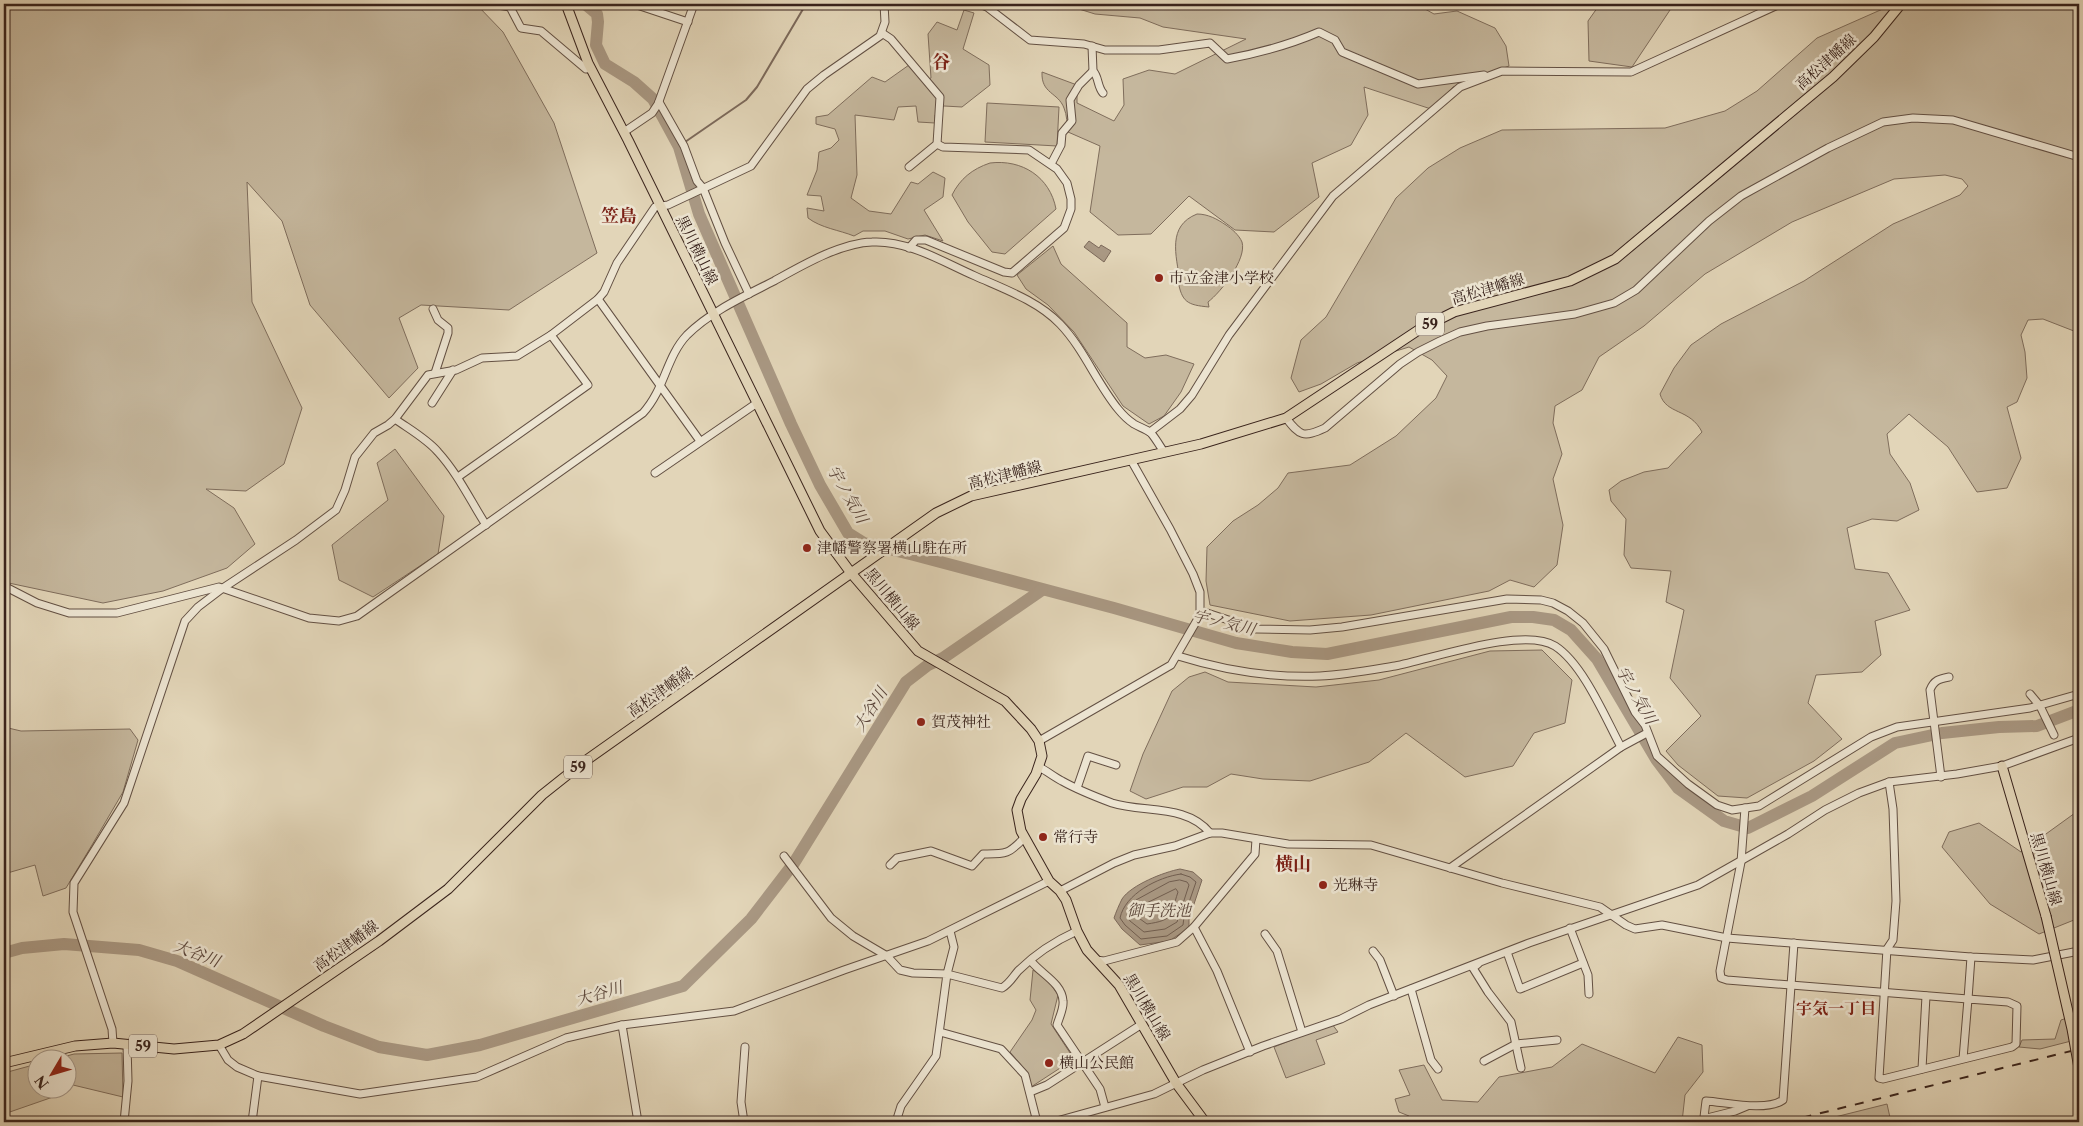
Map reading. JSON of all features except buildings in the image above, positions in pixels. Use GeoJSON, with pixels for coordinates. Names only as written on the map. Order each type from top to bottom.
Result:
{"type":"FeatureCollection","features":[{"type":"Feature","properties":{"kind":"main road","name":"黒川横山線"},"geometry":{"type":"LineString","coordinates":[[566,4],[591,68],[820,530],[852,572],[918,651],[1005,701],[1032,729],[1039,741],[1042,756],[1039,767],[1021,798],[1017,810],[1018,821],[1024,838],[1048,881],[1060,891],[1066,900],[1077,931],[1087,950],[1119,985],[1176,1083],[1205,1122]]}},
{"type":"Feature","properties":{"kind":"main road","name":"高松津幡線"},"geometry":{"type":"LineString","coordinates":[[4,1063],[75,1046],[113,1043],[174,1049],[219,1045],[243,1034],[379,941],[448,889],[542,795],[575,769],[936,513],[971,496],[1201,444],[1286,418],[1420,329],[1454,312],[1570,282],[1615,258],[1833,77],[1874,37],[1901,4]]}},
{"type":"Feature","properties":{"kind":"main road","name":"黒川横山線"},"geometry":{"type":"LineString","coordinates":[[2002,766],[2046,916],[2079,1068]]}},
{"type":"Feature","properties":{"kind":"street"},"geometry":{"type":"LineString","coordinates":[[634,4],[688,22]]}},
{"type":"Feature","properties":{"kind":"street"},"geometry":{"type":"LineString","coordinates":[[624,132],[652,113],[659,103],[694,4]]}},
{"type":"Feature","properties":{"kind":"street"},"geometry":{"type":"LineString","coordinates":[[1150,432],[1180,409],[1192,395],[1229,335],[1332,196],[1460,87],[1502,71],[1631,72],[1780,4]]}},
{"type":"Feature","properties":{"kind":"street"},"geometry":{"type":"LineString","coordinates":[[498,5],[510,7],[521,28],[541,31],[586,69],[591,68]]}},
{"type":"Feature","properties":{"kind":"street"},"geometry":{"type":"LineString","coordinates":[[113,1043],[112,1029],[76,922],[73,904],[74,883],[124,803],[185,621],[198,607],[223,588],[296,540],[336,510],[345,490],[355,457],[370,437],[394,419],[428,375],[453,370],[482,358],[517,356],[551,335],[598,300],[604,292],[617,263],[655,207],[668,205],[751,166],[808,89],[878,39],[885,22],[885,5]]}},
{"type":"Feature","properties":{"kind":"street"},"geometry":{"type":"LineString","coordinates":[[986,5],[1030,40],[1092,46],[1105,50],[1159,50],[1210,43],[1227,59],[1251,55],[1294,43],[1319,32],[1335,40],[1342,52],[1418,84],[1492,74]]}},
{"type":"Feature","properties":{"kind":"street"},"geometry":{"type":"LineString","coordinates":[[882,33],[891,39],[940,97],[937,144],[909,167]]}},
{"type":"Feature","properties":{"kind":"street"},"geometry":{"type":"LineString","coordinates":[[1092,46],[1093,71],[1096,74],[1098,88],[1103,93]]}},
{"type":"Feature","properties":{"kind":"street"},"geometry":{"type":"LineString","coordinates":[[1051,164],[1061,145],[1062,133],[1072,121],[1070,100],[1079,86],[1093,71]]}},
{"type":"Feature","properties":{"kind":"street"},"geometry":{"type":"LineString","coordinates":[[659,103],[683,144],[700,189],[749,294]]}},
{"type":"Feature","properties":{"kind":"street"},"geometry":{"type":"LineString","coordinates":[[1286,418],[1296,431],[1304,435],[1313,434],[1324,428],[1400,364],[1418,352],[1446,338],[1460,332],[1487,326],[1575,314],[1614,302],[1636,290],[1709,220],[1741,196],[1828,148],[1883,122],[1913,118],[1953,120],[2079,157]]}},
{"type":"Feature","properties":{"kind":"street"},"geometry":{"type":"LineString","coordinates":[[909,248],[916,240],[926,240],[1004,272],[1015,272],[1064,228],[1069,216],[1071,199],[1067,183],[1057,169],[1029,150],[943,147],[937,144]]}},
{"type":"Feature","properties":{"kind":"street"},"geometry":{"type":"LineString","coordinates":[[4,586],[37,603],[69,613],[116,613],[219,587],[310,618],[339,621],[357,616],[630,424],[653,403],[661,388],[672,357],[687,335],[714,315],[756,290],[837,250],[855,244],[871,242],[889,242],[909,248],[1011,293],[1048,313],[1073,340],[1104,390],[1119,410],[1133,423],[1150,432],[1164,452]]}},
{"type":"Feature","properties":{"kind":"street"},"geometry":{"type":"LineString","coordinates":[[598,300],[700,441]]}},
{"type":"Feature","properties":{"kind":"street"},"geometry":{"type":"LineString","coordinates":[[433,309],[438,320],[448,328],[435,373]]}},
{"type":"Feature","properties":{"kind":"street"},"geometry":{"type":"LineString","coordinates":[[458,477],[588,385],[551,335]]}},
{"type":"Feature","properties":{"kind":"street"},"geometry":{"type":"LineString","coordinates":[[432,403],[453,370]]}},
{"type":"Feature","properties":{"kind":"street"},"geometry":{"type":"LineString","coordinates":[[654,473],[757,403]]}},
{"type":"Feature","properties":{"kind":"street"},"geometry":{"type":"LineString","coordinates":[[394,419],[438,451],[458,477],[486,525]]}},
{"type":"Feature","properties":{"kind":"street"},"geometry":{"type":"LineString","coordinates":[[1039,741],[1171,665],[1201,613],[1200,592],[1193,574],[1131,460]]}},
{"type":"Feature","properties":{"kind":"street"},"geometry":{"type":"LineString","coordinates":[[1201,613],[1256,629],[1310,630],[1342,627],[1507,599],[1541,600],[1568,611],[1583,623],[1604,649],[1648,734],[1657,756],[1688,784],[1717,805],[1732,810],[1759,806],[1871,737],[1897,727],[2041,707],[2079,694]]}},
{"type":"Feature","properties":{"kind":"street"},"geometry":{"type":"LineString","coordinates":[[1179,653],[1221,668],[1259,673],[1320,676],[1396,666],[1504,642],[1527,639],[1544,641],[1565,654],[1585,680],[1621,747]]}},
{"type":"Feature","properties":{"kind":"street"},"geometry":{"type":"LineString","coordinates":[[1941,777],[1930,690],[1933,683],[1939,679],[1949,677]]}},
{"type":"Feature","properties":{"kind":"street"},"geometry":{"type":"LineString","coordinates":[[2030,694],[2041,707],[2054,735]]}},
{"type":"Feature","properties":{"kind":"street"},"geometry":{"type":"LineString","coordinates":[[1450,868],[1621,747],[1648,734]]}},
{"type":"Feature","properties":{"kind":"street"},"geometry":{"type":"LineString","coordinates":[[1053,1122],[1154,1094],[1250,1052],[1342,1018],[1507,952],[1570,928],[1698,885],[1741,862],[1825,810],[1859,792],[1889,782],[1941,777],[2002,766],[2079,738]]}},
{"type":"Feature","properties":{"kind":"street"},"geometry":{"type":"LineString","coordinates":[[1077,788],[1088,756],[1116,765]]}},
{"type":"Feature","properties":{"kind":"street"},"geometry":{"type":"LineString","coordinates":[[1039,767],[1077,788],[1130,807],[1159,809],[1194,820],[1205,827],[1210,833]]}},
{"type":"Feature","properties":{"kind":"street"},"geometry":{"type":"LineString","coordinates":[[1746,808],[1741,862],[1720,971],[1722,978],[1726,980],[1884,992],[1926,996],[2008,1002],[2017,1006],[2016,1044],[2012,1047],[1883,1079],[1879,1078],[1884,992],[1887,950],[1893,940],[1896,900],[1893,809],[1889,782]]}},
{"type":"Feature","properties":{"kind":"street"},"geometry":{"type":"LineString","coordinates":[[1060,891],[1114,863],[1134,855],[1175,846],[1210,833],[1222,833],[1288,844],[1371,845],[1450,868],[1600,907],[1626,925],[1635,928],[1662,925],[1727,938],[1971,957],[2033,960],[2079,952]]}},
{"type":"Feature","properties":{"kind":"street"},"geometry":{"type":"LineString","coordinates":[[890,864],[897,858],[931,851],[972,866],[983,854],[1004,854],[1016,847],[1024,838]]}},
{"type":"Feature","properties":{"kind":"street"},"geometry":{"type":"LineString","coordinates":[[1096,960],[1104,961],[1177,942],[1194,927],[1255,854],[1256,839]]}},
{"type":"Feature","properties":{"kind":"street"},"geometry":{"type":"LineString","coordinates":[[785,857],[831,918],[853,936],[887,956],[900,970],[913,973],[947,974],[1002,988],[1010,984],[1017,972],[1056,940],[1077,931]]}},
{"type":"Feature","properties":{"kind":"street"},"geometry":{"type":"LineString","coordinates":[[219,1045],[228,1060],[237,1067],[258,1076],[360,1094],[477,1077],[566,1038],[622,1025],[734,1011],[887,956],[950,931],[1048,881]]}},
{"type":"Feature","properties":{"kind":"street"},"geometry":{"type":"LineString","coordinates":[[1194,927],[1217,971],[1250,1052]]}},
{"type":"Feature","properties":{"kind":"street"},"geometry":{"type":"LineString","coordinates":[[1570,928],[1588,975],[1588,994]]}},
{"type":"Feature","properties":{"kind":"street"},"geometry":{"type":"LineString","coordinates":[[896,1122],[901,1106],[936,1056],[947,974],[954,947],[950,931]]}},
{"type":"Feature","properties":{"kind":"street"},"geometry":{"type":"LineString","coordinates":[[1265,934],[1277,950],[1302,1032]]}},
{"type":"Feature","properties":{"kind":"street"},"geometry":{"type":"LineString","coordinates":[[1747,1106],[1735,1111],[1707,1118],[1704,1117],[1706,1102],[1747,1106],[1783,1100],[1794,943]]}},
{"type":"Feature","properties":{"kind":"street"},"geometry":{"type":"LineString","coordinates":[[1374,951],[1380,960],[1394,996]]}},
{"type":"Feature","properties":{"kind":"street"},"geometry":{"type":"LineString","coordinates":[[1507,952],[1520,989],[1583,963]]}},
{"type":"Feature","properties":{"kind":"street"},"geometry":{"type":"LineString","coordinates":[[1963,1059],[1971,957]]}},
{"type":"Feature","properties":{"kind":"street"},"geometry":{"type":"LineString","coordinates":[[1031,960],[1039,971],[1053,980],[1062,996],[1064,1002],[1057,1025],[1100,1089],[1106,1107]]}},
{"type":"Feature","properties":{"kind":"street"},"geometry":{"type":"LineString","coordinates":[[1479,963],[1473,968],[1488,992],[1511,1022],[1521,1068]]}},
{"type":"Feature","properties":{"kind":"street"},"geometry":{"type":"LineString","coordinates":[[1411,990],[1431,1060],[1438,1069]]}},
{"type":"Feature","properties":{"kind":"street"},"geometry":{"type":"LineString","coordinates":[[1922,1069],[1926,996]]}},
{"type":"Feature","properties":{"kind":"street"},"geometry":{"type":"LineString","coordinates":[[1030,1092],[1046,1085],[1142,1024]]}},
{"type":"Feature","properties":{"kind":"street"},"geometry":{"type":"LineString","coordinates":[[622,1025],[638,1122]]}},
{"type":"Feature","properties":{"kind":"street"},"geometry":{"type":"LineString","coordinates":[[940,1032],[1001,1050],[1024,1075],[1037,1122]]}},
{"type":"Feature","properties":{"kind":"street"},"geometry":{"type":"LineString","coordinates":[[1484,1061],[1516,1044],[1556,1040]]}},
{"type":"Feature","properties":{"kind":"street"},"geometry":{"type":"LineString","coordinates":[[124,1122],[128,1081],[127,1045]]}},
{"type":"Feature","properties":{"kind":"street"},"geometry":{"type":"LineString","coordinates":[[744,1122],[741,1102],[745,1047]]}},
{"type":"Feature","properties":{"kind":"street"},"geometry":{"type":"LineString","coordinates":[[252,1122],[258,1076]]}},
{"type":"Feature","properties":{"kind":"shaded area"},"geometry":{"type":"Polygon","coordinates":[[[4,4],[476,4],[503,32],[554,123],[597,253],[509,310],[421,305],[399,318],[418,368],[389,398],[310,305],[282,221],[247,182],[252,302],[302,408],[284,464],[246,491],[206,489],[234,508],[255,544],[227,568],[163,591],[103,603],[4,582],[4,4]]]}},
{"type":"Feature","properties":{"kind":"shaded area"},"geometry":{"type":"Polygon","coordinates":[[[1063,4],[1416,4],[1434,14],[1457,11],[1495,28],[1506,46],[1509,66],[1453,87],[1431,109],[1364,87],[1368,115],[1351,145],[1312,163],[1319,197],[1274,232],[1235,230],[1189,196],[1151,234],[1118,235],[1090,212],[1100,146],[1068,132],[1064,108],[1044,85],[1042,72],[1077,85],[1077,103],[1114,121],[1124,105],[1123,79],[1149,70],[1175,74],[1246,39],[1163,27],[1140,18],[1095,14],[1063,4]]]}},
{"type":"Feature","properties":{"kind":"shaded area"},"geometry":{"type":"Polygon","coordinates":[[[1600,4],[1674,4],[1632,67],[1589,61],[1588,21],[1600,4]]]}},
{"type":"Feature","properties":{"kind":"shaded area"},"geometry":{"type":"Polygon","coordinates":[[[1894,4],[2079,4],[2079,333],[2043,319],[2028,320],[2021,335],[2025,352],[2027,378],[2017,402],[2007,407],[2021,458],[2007,488],[1977,492],[1948,447],[1909,414],[1887,434],[1890,454],[1910,483],[1919,510],[1897,521],[1872,519],[1847,528],[1855,569],[1888,573],[1910,610],[1875,621],[1881,655],[1862,672],[1816,675],[1808,703],[1842,739],[1814,761],[1747,798],[1718,796],[1678,765],[1666,751],[1701,716],[1670,678],[1684,610],[1666,602],[1671,571],[1631,568],[1624,555],[1626,519],[1611,501],[1609,490],[1621,481],[1644,472],[1668,468],[1702,432],[1691,419],[1667,405],[1660,394],[1674,368],[1691,345],[1721,324],[1804,281],[1893,224],[1960,195],[1968,186],[1962,179],[1945,175],[1894,179],[1792,222],[1705,274],[1644,326],[1599,357],[1582,390],[1555,406],[1553,423],[1562,454],[1553,479],[1563,525],[1557,565],[1534,587],[1510,580],[1489,591],[1371,615],[1290,621],[1210,605],[1206,581],[1207,547],[1233,521],[1258,505],[1278,488],[1288,473],[1350,465],[1396,436],[1436,398],[1447,376],[1432,360],[1409,347],[1357,363],[1321,384],[1299,392],[1291,378],[1301,340],[1326,317],[1396,198],[1428,168],[1460,148],[1502,130],[1665,128],[1725,111],[1757,91],[1817,38],[1894,4]]]}},
{"type":"Feature","properties":{"kind":"shaded area"},"geometry":{"type":"Polygon","coordinates":[[[964,10],[974,13],[963,49],[989,65],[990,85],[962,107],[944,106],[935,115],[935,123],[918,122],[916,106],[898,107],[894,120],[855,115],[857,175],[851,198],[869,211],[891,214],[911,182],[918,184],[933,172],[945,178],[943,197],[924,210],[943,241],[925,235],[908,239],[885,231],[863,231],[854,236],[824,227],[808,218],[807,208],[824,211],[821,196],[807,195],[817,170],[819,152],[831,148],[839,140],[835,129],[816,124],[816,117],[828,115],[872,77],[885,82],[909,65],[923,81],[931,78],[928,34],[937,22],[957,30],[964,10]]]}},
{"type":"Feature","properties":{"kind":"shaded area"},"geometry":{"type":"Polygon","coordinates":[[[987,103],[1059,107],[1057,146],[985,142],[987,103]]]}},
{"type":"Feature","properties":{"kind":"shaded area"},"geometry":{"type":"Polygon","coordinates":[[[990,163],[1013,164],[1033,172],[1048,188],[1056,209],[1005,254],[992,252],[968,222],[952,195],[967,175],[990,163]]]}},
{"type":"Feature","properties":{"kind":"shaded area"},"geometry":{"type":"Polygon","coordinates":[[[1197,214],[1209,216],[1231,228],[1242,242],[1243,249],[1232,275],[1220,291],[1208,302],[1209,307],[1195,305],[1187,301],[1181,294],[1178,281],[1180,281],[1176,252],[1177,234],[1187,219],[1197,214]]]}},
{"type":"Feature","properties":{"kind":"shaded area"},"geometry":{"type":"Polygon","coordinates":[[[1053,246],[1061,264],[1127,323],[1127,347],[1145,358],[1166,355],[1194,364],[1181,392],[1164,416],[1149,424],[1123,406],[1074,332],[1048,305],[1026,289],[1017,275],[1053,246]]]}},
{"type":"Feature","properties":{"kind":"shaded area"},"geometry":{"type":"Polygon","coordinates":[[[395,449],[444,516],[438,554],[373,597],[339,580],[332,545],[388,500],[377,463],[395,449]]]}},
{"type":"Feature","properties":{"kind":"shaded area"},"geometry":{"type":"Polygon","coordinates":[[[1542,650],[1572,680],[1565,723],[1534,733],[1513,766],[1465,777],[1406,733],[1369,762],[1310,781],[1263,779],[1231,774],[1207,787],[1183,787],[1146,799],[1130,791],[1143,754],[1172,691],[1189,677],[1205,672],[1228,682],[1316,687],[1379,680],[1490,651],[1542,650]]]}},
{"type":"Feature","properties":{"kind":"shaded area"},"geometry":{"type":"Polygon","coordinates":[[[4,727],[21,731],[130,729],[138,740],[123,792],[66,888],[43,896],[35,865],[4,874],[4,727]]]}},
{"type":"Feature","properties":{"kind":"shaded area"},"geometry":{"type":"Polygon","coordinates":[[[2075,813],[2079,823],[2079,918],[2039,934],[1990,904],[1942,847],[1949,832],[1979,823],[2021,852],[2075,813]]]}},
{"type":"Feature","properties":{"kind":"shaded area"},"geometry":{"type":"Polygon","coordinates":[[[1033,970],[1048,980],[1058,995],[1051,1024],[1074,1059],[1031,1087],[1027,1072],[1010,1052],[1032,1020],[1036,1010],[1030,1000],[1033,970]]]}},
{"type":"Feature","properties":{"kind":"shaded area"},"geometry":{"type":"Polygon","coordinates":[[[2079,1014],[2079,1039],[2040,1049],[2019,1047],[2022,1040],[2055,1039],[2061,1020],[2079,1014]]]}},
{"type":"Feature","properties":{"kind":"shaded area"},"geometry":{"type":"Polygon","coordinates":[[[1332,1024],[1338,1032],[1316,1040],[1325,1064],[1286,1078],[1274,1047],[1332,1024]]]}},
{"type":"Feature","properties":{"kind":"shaded area"},"geometry":{"type":"Polygon","coordinates":[[[1678,1037],[1702,1045],[1703,1072],[1685,1095],[1682,1122],[1411,1122],[1409,1116],[1399,1112],[1395,1099],[1410,1095],[1399,1070],[1424,1065],[1442,1100],[1478,1102],[1499,1077],[1552,1067],[1582,1044],[1655,1073],[1678,1037]]]}},
{"type":"Feature","properties":{"kind":"shaded area"},"geometry":{"type":"Polygon","coordinates":[[[122,1053],[123,1097],[78,1086],[78,1054],[122,1053]]]}},
{"type":"Feature","properties":{"kind":"shaded area"},"geometry":{"type":"Polygon","coordinates":[[[28,1066],[28,1098],[50,1098],[4,1114],[4,1073],[28,1066]]]}},
{"type":"Feature","properties":{"kind":"shaded area"},"geometry":{"type":"Polygon","coordinates":[[[1887,1104],[1891,1122],[1815,1122],[1887,1104]]]}},
{"type":"Feature","properties":{"kind":"water"},"geometry":{"type":"Polygon","coordinates":[[[1089,241],[1099,248],[1101,245],[1111,251],[1104,262],[1084,247],[1089,241]]]}},
{"type":"Feature","properties":{"kind":"water","name":"御手洗池"},"geometry":{"type":"Polygon","coordinates":[[[1180,869],[1193,872],[1202,880],[1189,919],[1189,928],[1169,941],[1140,945],[1122,929],[1114,918],[1122,899],[1140,884],[1165,873],[1180,869]]]}},
{"type":"Feature","properties":{"kind":"waterway","name":"宇ノ気川"},"geometry":{"type":"LineString","coordinates":[[585,4],[597,14],[596,45],[605,64],[634,82],[653,99],[679,147],[699,214],[791,424],[820,485],[848,533],[864,543],[1114,608],[1236,643],[1292,652],[1327,654],[1511,617],[1533,617],[1554,620],[1571,630],[1597,659],[1656,759],[1678,788],[1724,821],[1748,828],[1812,796],[1895,743],[1942,733],[1999,727],[2037,726],[2079,710]]}},
{"type":"Feature","properties":{"kind":"waterway"},"geometry":{"type":"LineString","coordinates":[[685,142],[746,100],[757,87],[806,4]]}},
{"type":"Feature","properties":{"kind":"waterway","name":"大谷川"},"geometry":{"type":"LineString","coordinates":[[4,953],[22,948],[64,944],[139,950],[177,961],[324,1026],[379,1047],[427,1055],[480,1045],[683,986],[751,919],[794,863],[906,682],[928,665],[943,658],[1042,590]]}},
{"type":"Feature","properties":{"kind":"railway"},"geometry":{"type":"LineString","coordinates":[[1785,1122],[2079,1049]]}},
{"type":"Feature","properties":{"kind":"place","name":"市立金津小学校"},"geometry":{"type":"Point","coordinates":[1159,278]}},
{"type":"Feature","properties":{"kind":"place","name":"津幡警察署横山駐在所"},"geometry":{"type":"Point","coordinates":[807,548]}},
{"type":"Feature","properties":{"kind":"place","name":"賀茂神社"},"geometry":{"type":"Point","coordinates":[921,722]}},
{"type":"Feature","properties":{"kind":"place","name":"常行寺"},"geometry":{"type":"Point","coordinates":[1043,837]}},
{"type":"Feature","properties":{"kind":"place","name":"光琳寺"},"geometry":{"type":"Point","coordinates":[1323,885]}},
{"type":"Feature","properties":{"kind":"place","name":"横山公民館"},"geometry":{"type":"Point","coordinates":[1049,1063]}},
{"type":"Feature","properties":{"kind":"district","name":"谷"},"geometry":{"type":"Point","coordinates":[941,62]}},
{"type":"Feature","properties":{"kind":"district","name":"笠島"},"geometry":{"type":"Point","coordinates":[619,216]}},
{"type":"Feature","properties":{"kind":"district","name":"横山"},"geometry":{"type":"Point","coordinates":[1293,864]}},
{"type":"Feature","properties":{"kind":"district","name":"宇気一丁目"},"geometry":{"type":"Point","coordinates":[1836,1008]}}]}
